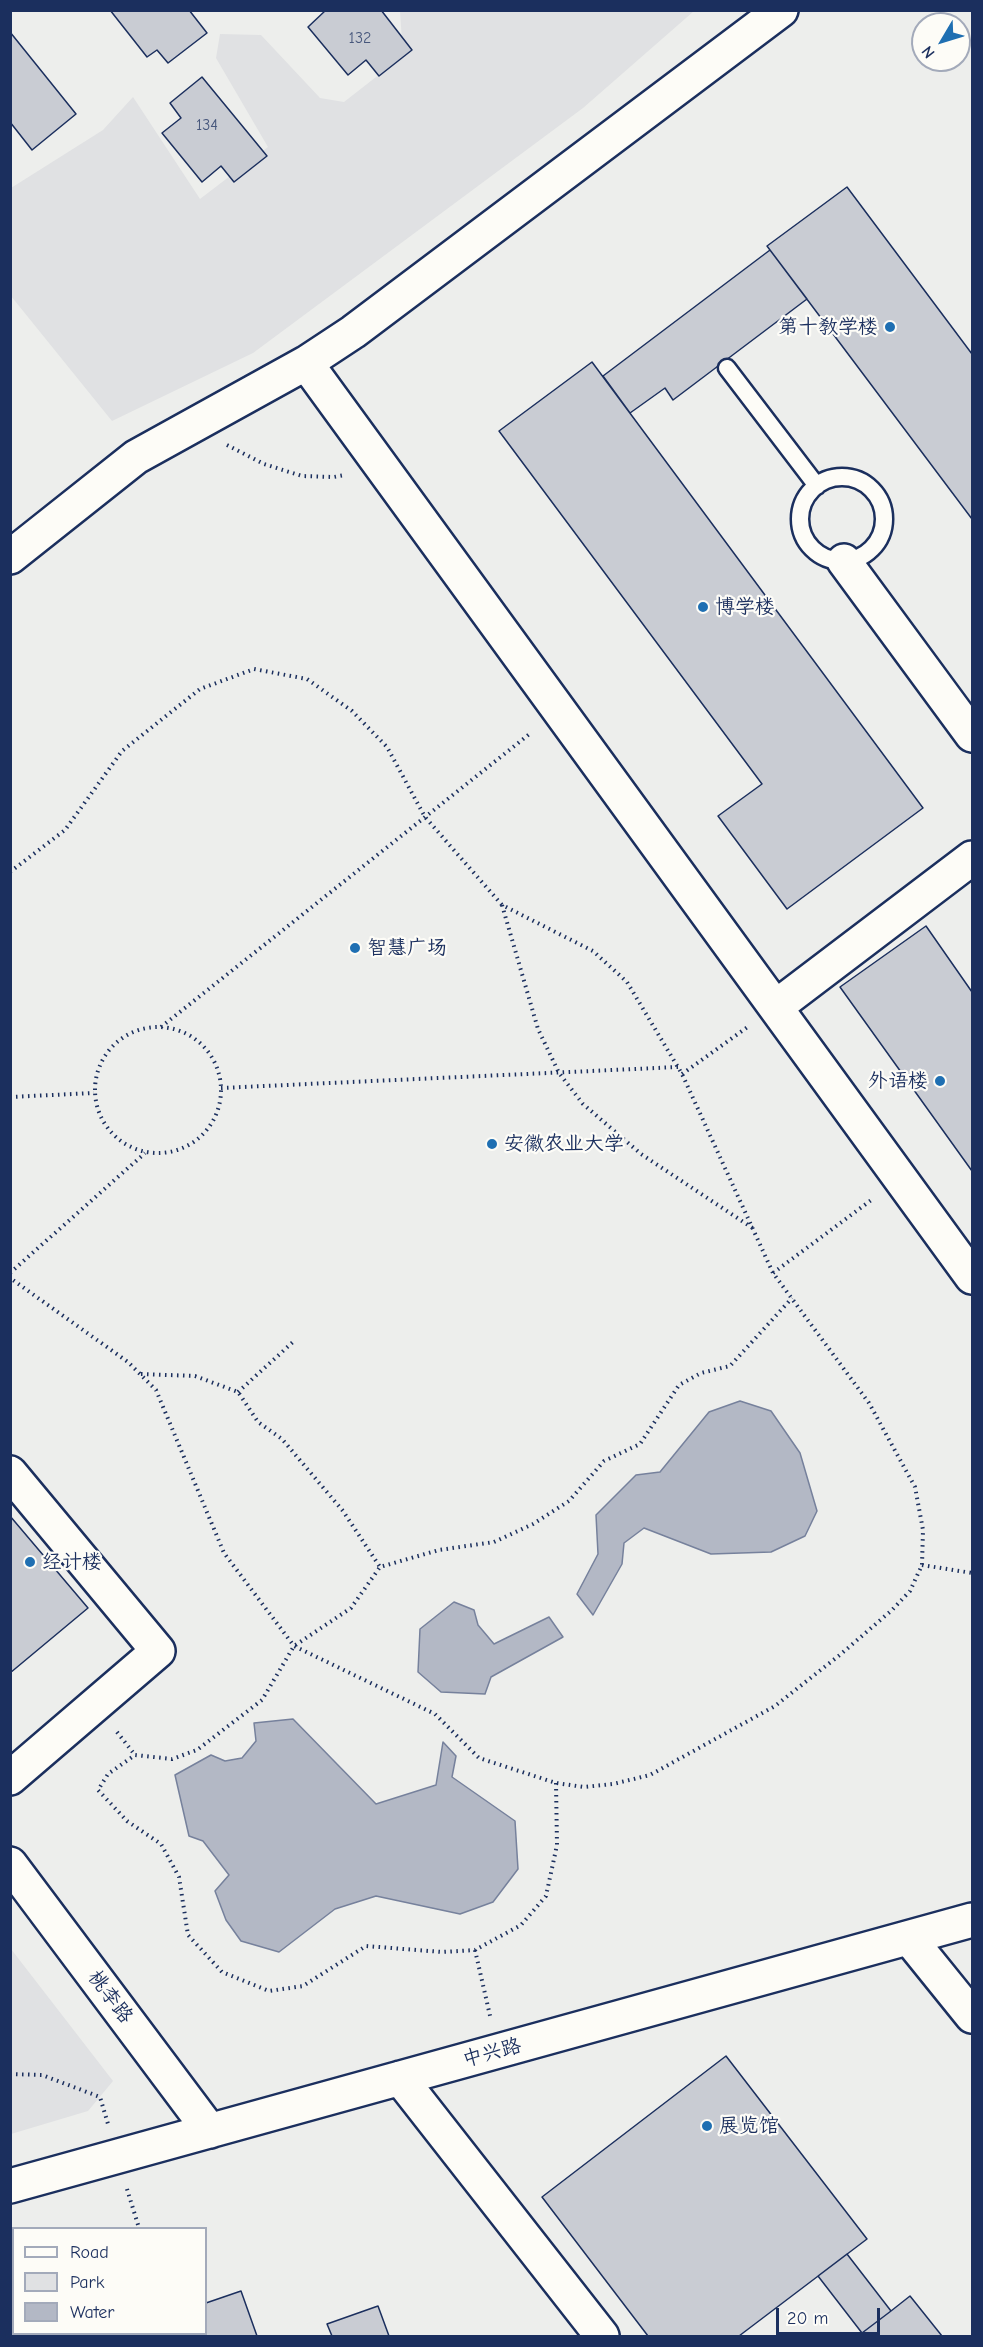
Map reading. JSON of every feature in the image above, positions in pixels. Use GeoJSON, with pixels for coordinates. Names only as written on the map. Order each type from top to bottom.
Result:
{"type":"FeatureCollection","features":[{"type":"Feature","properties":{"kind":"street"},"geometry":{"type":"LineString","coordinates":[[10,557],[136,457],[306,363],[362,325],[781,10]]}},
{"type":"Feature","properties":{"kind":"street"},"geometry":{"type":"LineString","coordinates":[[306,363],[777,1006],[972,1277]]}},
{"type":"Feature","properties":{"kind":"street"},"geometry":{"type":"LineString","coordinates":[[844,561],[972,735]]}},
{"type":"Feature","properties":{"kind":"street"},"geometry":{"type":"LineString","coordinates":[[777,1006],[972,858]]}},
{"type":"Feature","properties":{"kind":"street"},"geometry":{"type":"LineString","coordinates":[[10,1473],[158,1651],[10,1778]]}},
{"type":"Feature","properties":{"kind":"street","name":"桃李路"},"geometry":{"type":"LineString","coordinates":[[10,1864],[210,2131]]}},
{"type":"Feature","properties":{"kind":"street","name":"中兴路"},"geometry":{"type":"LineString","coordinates":[[10,2186],[972,1920]]}},
{"type":"Feature","properties":{"kind":"street"},"geometry":{"type":"LineString","coordinates":[[909,1938],[972,2016]]}},
{"type":"Feature","properties":{"kind":"street"},"geometry":{"type":"LineString","coordinates":[[400,2078],[602,2337]]}},
{"type":"Feature","properties":{"kind":"lane"},"geometry":{"type":"LineString","coordinates":[[727,368],[817,486]]}},
{"type":"Feature","properties":{"kind":"lane"},"geometry":{"type":"LineString","coordinates":[[847,477],[861,482],[872,490],[880,502],[884,515],[883,529],[878,542],[869,552],[857,559],[830,560],[817,554],[807,544],[801,532],[802,504],[809,492],[817,486],[834,478],[847,477]]}},
{"type":"Feature","properties":{"kind":"path"},"geometry":{"type":"LineString","coordinates":[[192,426],[264,464],[302,476],[334,477],[380,466]]}},
{"type":"Feature","properties":{"kind":"path"},"geometry":{"type":"LineString","coordinates":[[10,872],[65,830],[122,751],[200,689],[254,669],[307,679],[352,711],[387,747],[425,817],[502,905],[593,951],[627,982],[678,1066],[773,1273],[869,1403],[915,1487],[923,1530],[922,1565],[910,1591],[892,1610],[775,1706],[650,1775],[613,1784],[584,1787],[556,1783],[479,1758],[435,1714],[294,1646],[224,1553],[156,1390],[128,1362],[10,1278]]}},
{"type":"Feature","properties":{"kind":"path"},"geometry":{"type":"LineString","coordinates":[[161,1027],[559,711]]}},
{"type":"Feature","properties":{"kind":"path"},"geometry":{"type":"LineString","coordinates":[[502,905],[538,1029],[559,1073],[583,1104],[641,1154],[755,1230]]}},
{"type":"Feature","properties":{"kind":"path"},"geometry":{"type":"LineString","coordinates":[[682,1074],[777,1006]]}},
{"type":"Feature","properties":{"kind":"path"},"geometry":{"type":"LineString","coordinates":[[161,1027],[182,1031],[200,1042],[213,1058],[221,1088],[221,1099],[215,1119],[203,1136],[186,1148],[165,1154],[145,1153],[125,1145],[109,1131],[98,1113],[94,1093],[97,1072],[106,1053],[121,1038],[140,1029],[161,1027]]}},
{"type":"Feature","properties":{"kind":"path"},"geometry":{"type":"LineString","coordinates":[[221,1088],[678,1066]]}},
{"type":"Feature","properties":{"kind":"path"},"geometry":{"type":"LineString","coordinates":[[10,1097],[94,1093]]}},
{"type":"Feature","properties":{"kind":"path"},"geometry":{"type":"LineString","coordinates":[[10,1273],[145,1153]]}},
{"type":"Feature","properties":{"kind":"path"},"geometry":{"type":"LineString","coordinates":[[773,1273],[901,1178]]}},
{"type":"Feature","properties":{"kind":"path"},"geometry":{"type":"LineString","coordinates":[[556,1783],[557,1845],[546,1896],[521,1925],[475,1950],[442,1952],[366,1946],[303,1986],[269,1990],[222,1972],[188,1935],[179,1877],[161,1844],[127,1821],[98,1791],[108,1774],[135,1755],[172,1759],[197,1750],[262,1700],[294,1646],[351,1608],[380,1567],[439,1550],[494,1542],[533,1524],[569,1501],[604,1461],[640,1444],[680,1385],[701,1373],[730,1366],[792,1298]]}},
{"type":"Feature","properties":{"kind":"path"},"geometry":{"type":"LineString","coordinates":[[238,1392],[293,1342]]}},
{"type":"Feature","properties":{"kind":"path"},"geometry":{"type":"LineString","coordinates":[[141,1374],[195,1376],[238,1392],[258,1422],[282,1439],[343,1511],[380,1567]]}},
{"type":"Feature","properties":{"kind":"path"},"geometry":{"type":"LineString","coordinates":[[922,1565],[972,1573]]}},
{"type":"Feature","properties":{"kind":"path"},"geometry":{"type":"LineString","coordinates":[[475,1950],[498,2051]]}},
{"type":"Feature","properties":{"kind":"shaded area","name":"安徽农业大学"},"geometry":{"type":"Polygon","coordinates":[[[11,11],[972,11],[972,2336],[11,2336],[11,11]]]}},
{"type":"Feature","properties":{"kind":"green space"},"geometry":{"type":"Polygon","coordinates":[[[400,11],[694,11],[583,108],[253,353],[112,421],[11,296],[11,188],[103,130],[133,97],[200,199],[268,147],[216,58],[220,34],[261,35],[320,98],[344,102],[403,56],[400,11]]]}},
{"type":"Feature","properties":{"kind":"green space"},"geometry":{"type":"Polygon","coordinates":[[[11,1949],[113,2081],[88,2111],[11,2134],[11,1949]]]}},
{"type":"Feature","properties":{"kind":"water"},"geometry":{"type":"Polygon","coordinates":[[[740,1401],[771,1411],[800,1453],[817,1511],[805,1536],[771,1552],[711,1554],[644,1528],[624,1543],[622,1564],[593,1615],[577,1594],[598,1554],[596,1515],[636,1475],[660,1472],[709,1412],[740,1401]]]}},
{"type":"Feature","properties":{"kind":"water"},"geometry":{"type":"Polygon","coordinates":[[[454,1602],[474,1610],[478,1625],[494,1644],[549,1617],[563,1637],[491,1677],[485,1694],[441,1692],[418,1672],[420,1629],[454,1602]]]}},
{"type":"Feature","properties":{"kind":"water"},"geometry":{"type":"Polygon","coordinates":[[[293,1719],[376,1804],[436,1785],[443,1742],[456,1756],[452,1777],[515,1821],[518,1869],[493,1902],[460,1914],[376,1896],[335,1909],[279,1952],[241,1941],[226,1920],[215,1891],[229,1875],[203,1841],[189,1836],[175,1775],[211,1755],[225,1761],[242,1758],[256,1741],[254,1723],[293,1719]]]}},
{"type":"Feature","properties":{"kind":"building"},"geometry":{"type":"Polygon","coordinates":[[[110,10],[189,10],[207,33],[168,63],[157,50],[147,57],[110,10]]]}},
{"type":"Feature","properties":{"kind":"building"},"geometry":{"type":"Polygon","coordinates":[[[326,10],[381,10],[412,50],[379,76],[366,60],[348,75],[308,27],[326,10]]]}},
{"type":"Feature","properties":{"kind":"building"},"geometry":{"type":"Polygon","coordinates":[[[10,32],[76,114],[32,150],[10,122],[10,32]]]}},
{"type":"Feature","properties":{"kind":"building"},"geometry":{"type":"Polygon","coordinates":[[[202,77],[267,156],[234,182],[221,166],[202,182],[162,133],[181,118],[170,103],[202,77]]]}},
{"type":"Feature","properties":{"kind":"building","name":"第十教学楼"},"geometry":{"type":"Polygon","coordinates":[[[847,187],[972,354],[972,519],[767,246],[847,187]]]}},
{"type":"Feature","properties":{"kind":"building"},"geometry":{"type":"Polygon","coordinates":[[[770,250],[807,299],[673,400],[665,388],[630,413],[603,376],[770,250]]]}},
{"type":"Feature","properties":{"kind":"building","name":"博学楼"},"geometry":{"type":"Polygon","coordinates":[[[592,362],[923,808],[787,909],[718,816],[762,784],[499,431],[592,362]]]}},
{"type":"Feature","properties":{"kind":"building","name":"外语楼"},"geometry":{"type":"Polygon","coordinates":[[[926,926],[972,992],[972,1171],[840,987],[926,926]]]}},
{"type":"Feature","properties":{"kind":"building","name":"经计楼"},"geometry":{"type":"Polygon","coordinates":[[[10,1516],[88,1608],[10,1673],[10,1516]]]}},
{"type":"Feature","properties":{"kind":"building","name":"展览馆"},"geometry":{"type":"Polygon","coordinates":[[[726,2056],[867,2239],[739,2336],[648,2336],[542,2197],[726,2056]]]}},
{"type":"Feature","properties":{"kind":"building"},"geometry":{"type":"Polygon","coordinates":[[[847,2254],[891,2311],[862,2333],[818,2276],[847,2254]]]}},
{"type":"Feature","properties":{"kind":"building"},"geometry":{"type":"Polygon","coordinates":[[[241,2291],[257,2336],[114,2335],[207,2335],[207,2303],[241,2291]]]}},
{"type":"Feature","properties":{"kind":"building"},"geometry":{"type":"Polygon","coordinates":[[[910,2296],[942,2336],[858,2336],[891,2311],[910,2296]]]}},
{"type":"Feature","properties":{"kind":"building"},"geometry":{"type":"Polygon","coordinates":[[[378,2306],[389,2336],[332,2336],[327,2324],[378,2306]]]}},
{"type":"Feature","properties":{"kind":"place","name":"第十教学楼"},"geometry":{"type":"Point","coordinates":[890,327]}},
{"type":"Feature","properties":{"kind":"place","name":"博学楼"},"geometry":{"type":"Point","coordinates":[703,607]}},
{"type":"Feature","properties":{"kind":"place","name":"智慧广场"},"geometry":{"type":"Point","coordinates":[355,948]}},
{"type":"Feature","properties":{"kind":"place","name":"外语楼"},"geometry":{"type":"Point","coordinates":[940,1081]}},
{"type":"Feature","properties":{"kind":"place","name":"安徽农业大学"},"geometry":{"type":"Point","coordinates":[492,1144]}},
{"type":"Feature","properties":{"kind":"place","name":"经计楼"},"geometry":{"type":"Point","coordinates":[30,1562]}},
{"type":"Feature","properties":{"kind":"place","name":"展览馆"},"geometry":{"type":"Point","coordinates":[707,2126]}}]}
